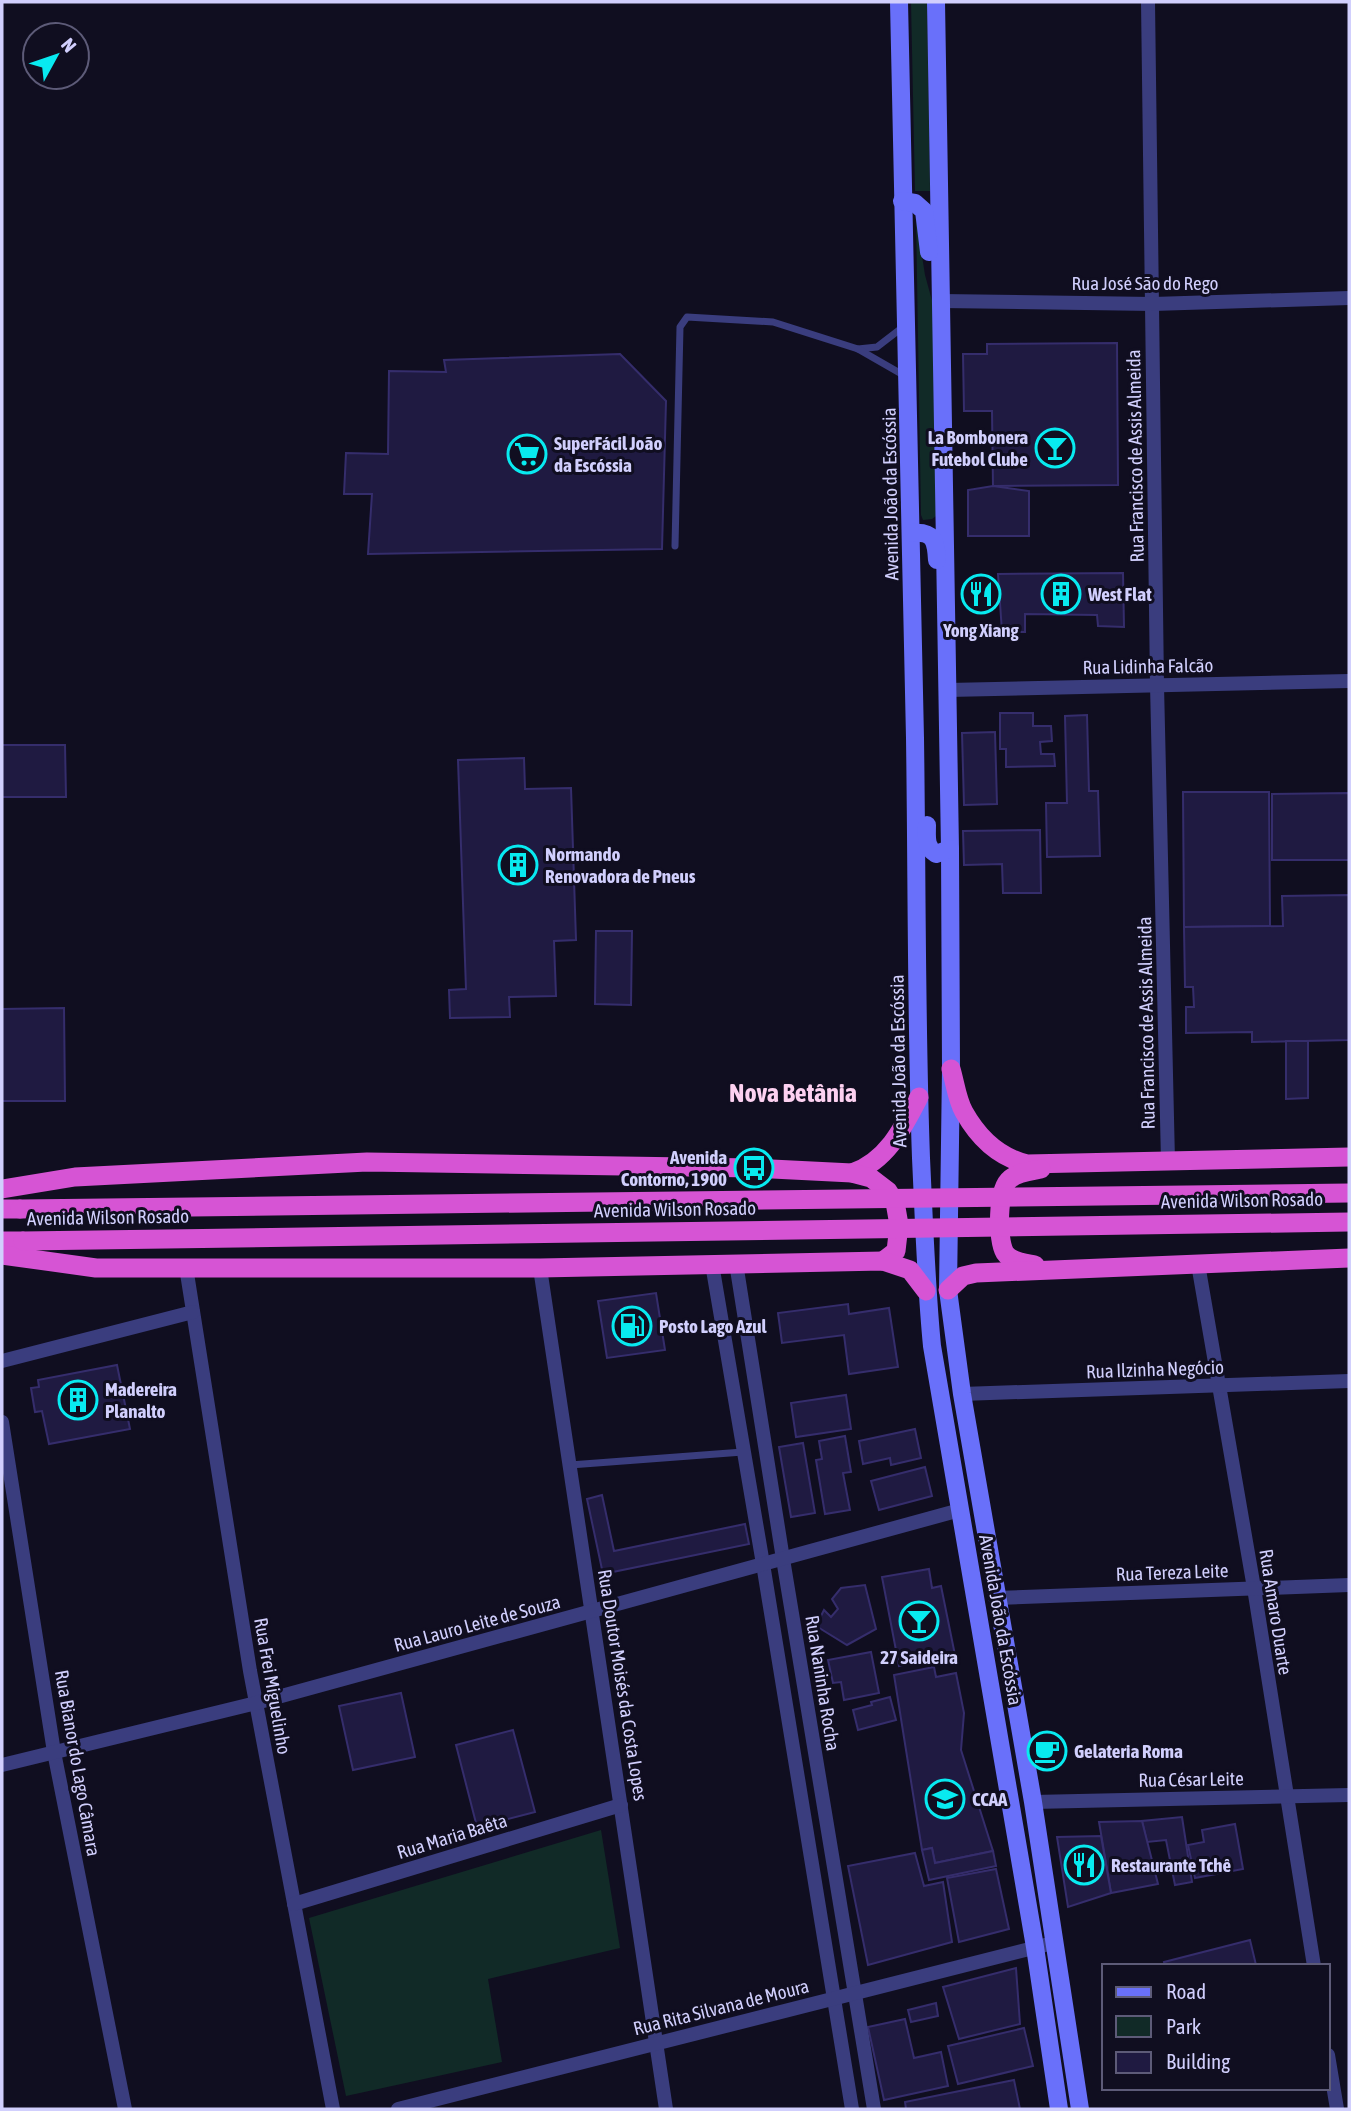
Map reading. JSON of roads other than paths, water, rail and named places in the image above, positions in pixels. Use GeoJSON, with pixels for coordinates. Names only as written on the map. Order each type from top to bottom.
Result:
{"type":"FeatureCollection","features":[{"type":"Feature","properties":{"kind":"highway"},"geometry":{"type":"LineString","coordinates":[[951,1069],[963,1110],[986,1143],[1011,1160],[1027,1164],[1349,1157]]}},
{"type":"Feature","properties":{"kind":"highway"},"geometry":{"type":"LineString","coordinates":[[852,1173],[877,1160],[891,1145],[919,1097]]}},
{"type":"Feature","properties":{"kind":"highway"},"geometry":{"type":"LineString","coordinates":[[2,1189],[75,1177],[367,1162],[754,1168],[852,1173],[871,1178],[881,1185],[895,1202],[900,1225],[896,1251],[883,1261]]}},
{"type":"Feature","properties":{"kind":"highway"},"geometry":{"type":"LineString","coordinates":[[1059,1270],[1018,1262],[1008,1257],[1003,1250],[999,1203],[1003,1186],[1017,1174],[1062,1163]]}},
{"type":"Feature","properties":{"kind":"highway","name":"Avenida Wilson Rosado"},"geometry":{"type":"LineString","coordinates":[[11,1209],[1349,1193]]}},
{"type":"Feature","properties":{"kind":"highway","name":"Avenida Wilson Rosado"},"geometry":{"type":"LineString","coordinates":[[2,1241],[1349,1222]]}},
{"type":"Feature","properties":{"kind":"highway"},"geometry":{"type":"LineString","coordinates":[[2,1255],[96,1268],[540,1268],[883,1261],[910,1270],[926,1291]]}},
{"type":"Feature","properties":{"kind":"highway"},"geometry":{"type":"LineString","coordinates":[[948,1290],[963,1276],[976,1273],[1349,1258]]}},
{"type":"Feature","properties":{"kind":"main road","name":"Avenida João da Escóssia"},"geometry":{"type":"LineString","coordinates":[[900,2],[902,201],[912,533],[919,1097],[926,1291],[932,1346],[960,1510],[1044,1945],[1080,2109]]}},
{"type":"Feature","properties":{"kind":"main road","name":"Avenida João da Escóssia"},"geometry":{"type":"LineString","coordinates":[[936,2],[950,849],[948,1290],[962,1394],[1032,1802],[1059,2109]]}},
{"type":"Feature","properties":{"kind":"main road"},"geometry":{"type":"LineString","coordinates":[[902,201],[915,203],[924,211],[929,253],[940,273]]}},
{"type":"Feature","properties":{"kind":"main road"},"geometry":{"type":"LineString","coordinates":[[912,533],[924,532],[934,541],[938,591],[947,632]]}},
{"type":"Feature","properties":{"kind":"main road"},"geometry":{"type":"LineString","coordinates":[[915,732],[926,773],[928,847],[936,854],[950,849]]}},
{"type":"Feature","properties":{"kind":"street","name":"Rua Francisco de Assis Almeida"},"geometry":{"type":"LineString","coordinates":[[1148,2],[1157,685],[1168,1161]]}},
{"type":"Feature","properties":{"kind":"street","name":"Rua José São do Rego"},"geometry":{"type":"LineString","coordinates":[[941,302],[1153,304],[1349,298]]}},
{"type":"Feature","properties":{"kind":"street","name":"Rua Lidinha Falcão"},"geometry":{"type":"LineString","coordinates":[[948,690],[1349,681]]}},
{"type":"Feature","properties":{"kind":"street","name":"Rua Naninha Rocha"},"geometry":{"type":"LineString","coordinates":[[736,1263],[874,2109]]}},
{"type":"Feature","properties":{"kind":"street","name":"Rua Naninha Rocha"},"geometry":{"type":"LineString","coordinates":[[712,1264],[764,1564],[852,2109]]}},
{"type":"Feature","properties":{"kind":"street","name":"Rua Amaro Duarte"},"geometry":{"type":"LineString","coordinates":[[1198,1265],[1254,1588],[1285,1797],[1314,1964]]}},
{"type":"Feature","properties":{"kind":"street","name":"Rua Frei Miguelinho"},"geometry":{"type":"LineString","coordinates":[[186,1267],[256,1703],[333,2109]]}},
{"type":"Feature","properties":{"kind":"street","name":"Rua Doutor Moisés da Costa Lopes"},"geometry":{"type":"LineString","coordinates":[[540,1268],[666,2109]]}},
{"type":"Feature","properties":{"kind":"street"},"geometry":{"type":"LineString","coordinates":[[2,1361],[193,1312]]}},
{"type":"Feature","properties":{"kind":"street","name":"Rua Ilzinha Negócio"},"geometry":{"type":"LineString","coordinates":[[962,1394],[1349,1381]]}},
{"type":"Feature","properties":{"kind":"street","name":"Rua Bianor do Lago Câmara"},"geometry":{"type":"LineString","coordinates":[[2,1422],[54,1752],[125,2109]]}},
{"type":"Feature","properties":{"kind":"street","name":"Rua Lauro Leite de Souza"},"geometry":{"type":"LineString","coordinates":[[2,1765],[256,1703],[960,1510]]}},
{"type":"Feature","properties":{"kind":"street","name":"Rua Tereza Leite"},"geometry":{"type":"LineString","coordinates":[[997,1598],[1349,1584]]}},
{"type":"Feature","properties":{"kind":"street","name":"Rua César Leite"},"geometry":{"type":"LineString","coordinates":[[1032,1802],[1349,1795]]}},
{"type":"Feature","properties":{"kind":"street","name":"Rua Maria Baêta"},"geometry":{"type":"LineString","coordinates":[[294,1904],[621,1805]]}},
{"type":"Feature","properties":{"kind":"street","name":"Rua Rita Silvana de Moura"},"geometry":{"type":"LineString","coordinates":[[398,2109],[1044,1945]]}},
{"type":"Feature","properties":{"kind":"street"},"geometry":{"type":"LineString","coordinates":[[1330,2066],[1337,2109]]}},
{"type":"Feature","properties":{"kind":"lane"},"geometry":{"type":"LineString","coordinates":[[675,545],[680,327],[684,320],[691,316],[773,322],[858,349],[909,379]]}},
{"type":"Feature","properties":{"kind":"lane"},"geometry":{"type":"LineString","coordinates":[[858,349],[877,346],[905,325]]}},
{"type":"Feature","properties":{"kind":"lane"},"geometry":{"type":"LineString","coordinates":[[570,1465],[744,1452]]}},
{"type":"Feature","properties":{"kind":"place","name":"La Bombonera Futebol Clube"},"geometry":{"type":"Point","coordinates":[1055,448]}},
{"type":"Feature","properties":{"kind":"place","name":"SuperFácil João da Escóssia"},"geometry":{"type":"Point","coordinates":[527,454]}},
{"type":"Feature","properties":{"kind":"place","name":"Yong Xiang"},"geometry":{"type":"Point","coordinates":[981,594]}},
{"type":"Feature","properties":{"kind":"place","name":"West Flat"},"geometry":{"type":"Point","coordinates":[1061,594]}},
{"type":"Feature","properties":{"kind":"place","name":"Normando Renovadora de Pneus"},"geometry":{"type":"Point","coordinates":[518,865]}},
{"type":"Feature","properties":{"kind":"place","name":"Avenida Contorno, 1900"},"geometry":{"type":"Point","coordinates":[754,1168]}},
{"type":"Feature","properties":{"kind":"place","name":"Posto Lago Azul"},"geometry":{"type":"Point","coordinates":[632,1326]}},
{"type":"Feature","properties":{"kind":"place","name":"Madereira Planalto"},"geometry":{"type":"Point","coordinates":[78,1400]}},
{"type":"Feature","properties":{"kind":"place","name":"27 Saideira"},"geometry":{"type":"Point","coordinates":[919,1621]}},
{"type":"Feature","properties":{"kind":"place","name":"Gelateria Roma"},"geometry":{"type":"Point","coordinates":[1047,1751]}},
{"type":"Feature","properties":{"kind":"place","name":"CCAA"},"geometry":{"type":"Point","coordinates":[945,1799]}},
{"type":"Feature","properties":{"kind":"place","name":"Restaurante Tchê"},"geometry":{"type":"Point","coordinates":[1084,1865]}},
{"type":"Feature","properties":{"kind":"district","name":"Nova Betânia"},"geometry":{"type":"Point","coordinates":[793,1093]}}]}
